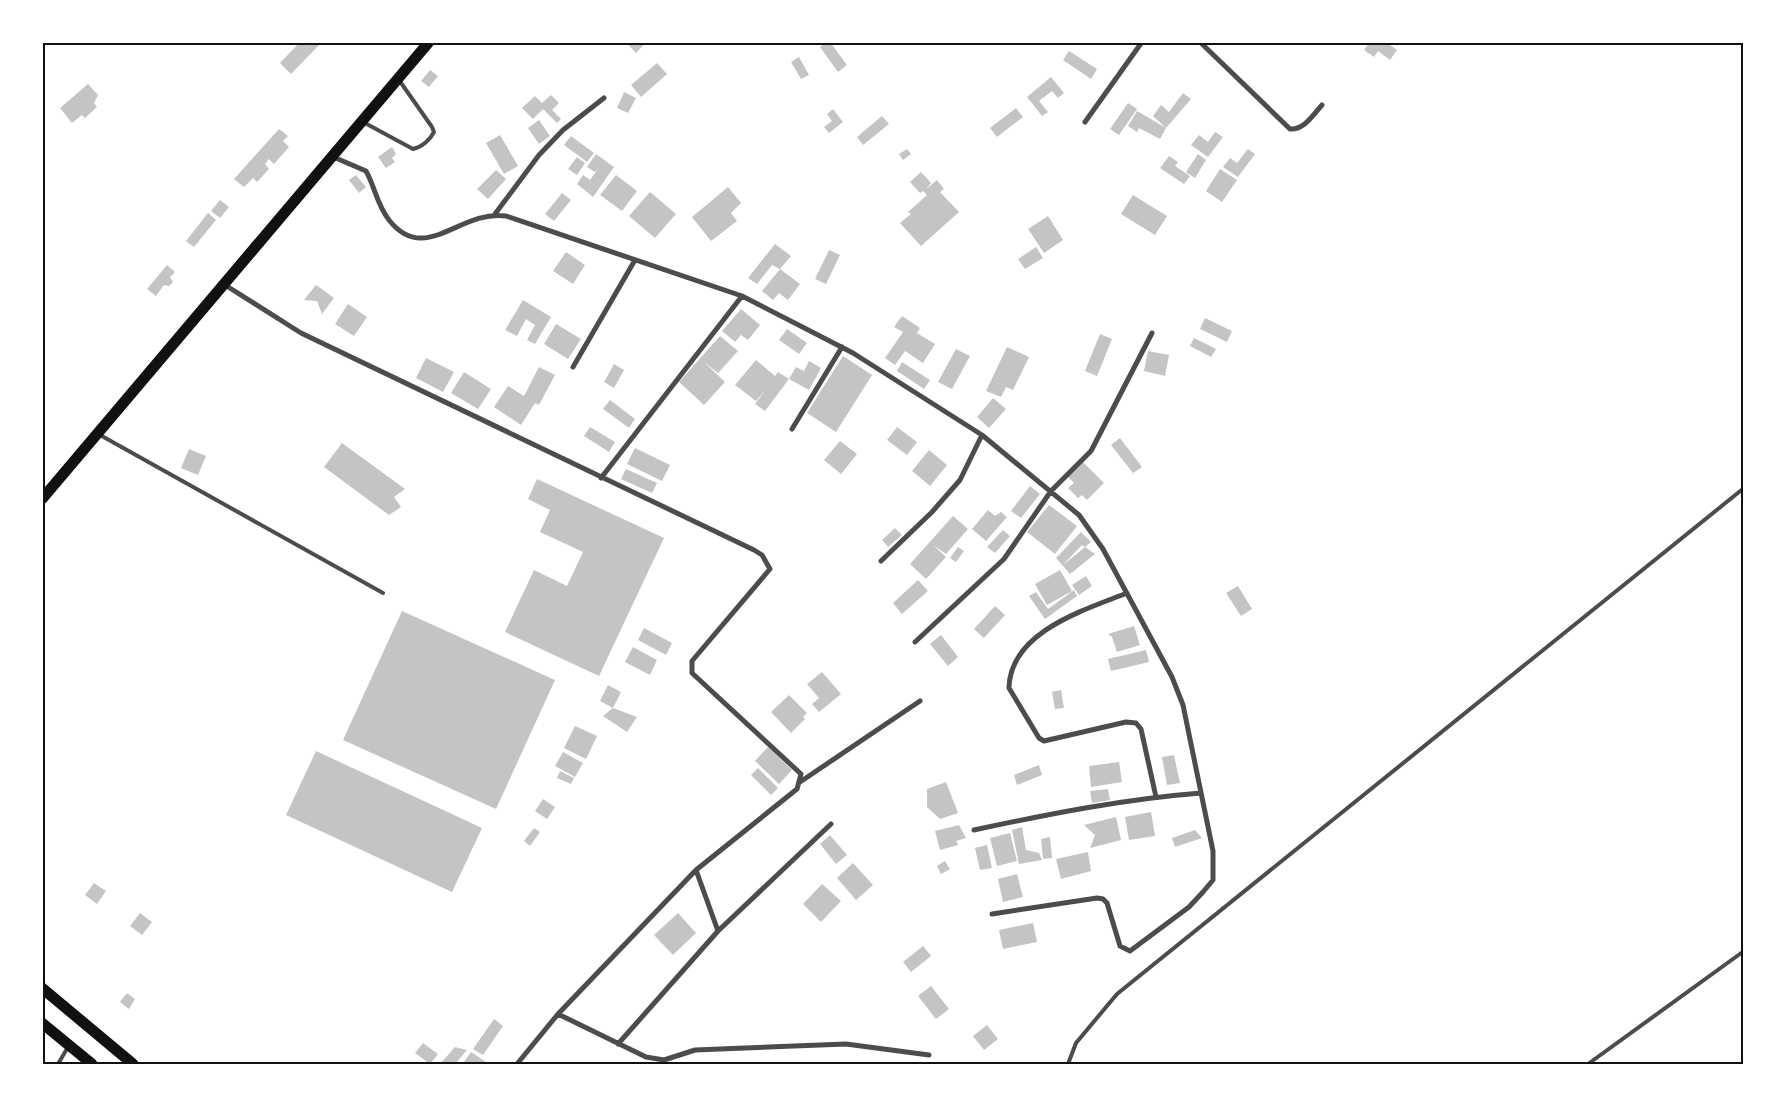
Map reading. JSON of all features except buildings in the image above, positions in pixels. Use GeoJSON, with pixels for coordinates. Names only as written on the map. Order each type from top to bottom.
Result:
{"type":"FeatureCollection","features":[{"type":"Feature","properties":{"kind":"main road"},"geometry":{"type":"LineString","coordinates":[[42,499],[429,42]]}},
{"type":"Feature","properties":{"kind":"main road"},"geometry":{"type":"LineString","coordinates":[[42,988],[133,1064]]}},
{"type":"Feature","properties":{"kind":"main road"},"geometry":{"type":"LineString","coordinates":[[42,1023],[92,1064]]}},
{"type":"Feature","properties":{"kind":"street"},"geometry":{"type":"LineString","coordinates":[[1085,122],[1142,42]]}},
{"type":"Feature","properties":{"kind":"street"},"geometry":{"type":"LineString","coordinates":[[1200,42],[1290,129],[1297,130],[1322,105]]}},
{"type":"Feature","properties":{"kind":"street"},"geometry":{"type":"LineString","coordinates":[[495,214],[539,155],[563,130],[604,98]]}},
{"type":"Feature","properties":{"kind":"street"},"geometry":{"type":"LineString","coordinates":[[331,156],[366,171],[377,201],[390,222],[404,234],[418,240],[428,238],[485,215],[495,214],[506,216],[742,296],[842,347],[982,435],[1079,515],[1092,532],[1172,677],[1183,705],[1213,851],[1212,880],[1189,907],[1130,951],[1120,946],[1107,903],[1103,899],[1097,898],[992,914]]}},
{"type":"Feature","properties":{"kind":"street"},"geometry":{"type":"LineString","coordinates":[[573,366],[635,260]]}},
{"type":"Feature","properties":{"kind":"street"},"geometry":{"type":"LineString","coordinates":[[225,284],[301,333],[754,550],[767,562],[770,569],[692,661],[692,673],[801,774],[797,789],[696,870],[558,1014],[517,1064]]}},
{"type":"Feature","properties":{"kind":"street"},"geometry":{"type":"LineString","coordinates":[[601,478],[742,296]]}},
{"type":"Feature","properties":{"kind":"street"},"geometry":{"type":"LineString","coordinates":[[915,642],[1004,559],[1051,491],[1091,451],[1152,333]]}},
{"type":"Feature","properties":{"kind":"street"},"geometry":{"type":"LineString","coordinates":[[792,429],[842,347]]}},
{"type":"Feature","properties":{"kind":"street"},"geometry":{"type":"LineString","coordinates":[[882,561],[932,512],[960,480],[982,435]]}},
{"type":"Feature","properties":{"kind":"street"},"geometry":{"type":"LineString","coordinates":[[1126,593],[1056,622],[1044,630],[1012,669],[1009,688],[1039,738],[1044,741],[1126,722],[1136,723],[1141,730],[1156,796]]}},
{"type":"Feature","properties":{"kind":"street"},"geometry":{"type":"LineString","coordinates":[[800,782],[920,701]]}},
{"type":"Feature","properties":{"kind":"street"},"geometry":{"type":"LineString","coordinates":[[974,830],[1059,812],[1156,796],[1201,793]]}},
{"type":"Feature","properties":{"kind":"street"},"geometry":{"type":"LineString","coordinates":[[618,1044],[718,931],[831,824]]}},
{"type":"Feature","properties":{"kind":"street"},"geometry":{"type":"LineString","coordinates":[[696,870],[718,931]]}},
{"type":"Feature","properties":{"kind":"street"},"geometry":{"type":"LineString","coordinates":[[558,1014],[646,1057],[664,1060],[695,1050],[846,1044],[930,1055]]}},
{"type":"Feature","properties":{"kind":"lane"},"geometry":{"type":"LineString","coordinates":[[361,121],[413,150],[420,148],[432,136],[434,132],[432,127],[398,78]]}},
{"type":"Feature","properties":{"kind":"lane"},"geometry":{"type":"LineString","coordinates":[[98,434],[383,593]]}},
{"type":"Feature","properties":{"kind":"lane"},"geometry":{"type":"LineString","coordinates":[[1068,1064],[1076,1043],[1117,994],[1744,488]]}},
{"type":"Feature","properties":{"kind":"lane"},"geometry":{"type":"LineString","coordinates":[[1588,1064],[1744,951]]}},
{"type":"Feature","properties":{"kind":"lane"},"geometry":{"type":"LineString","coordinates":[[58,1064],[69,1046]]}}]}
